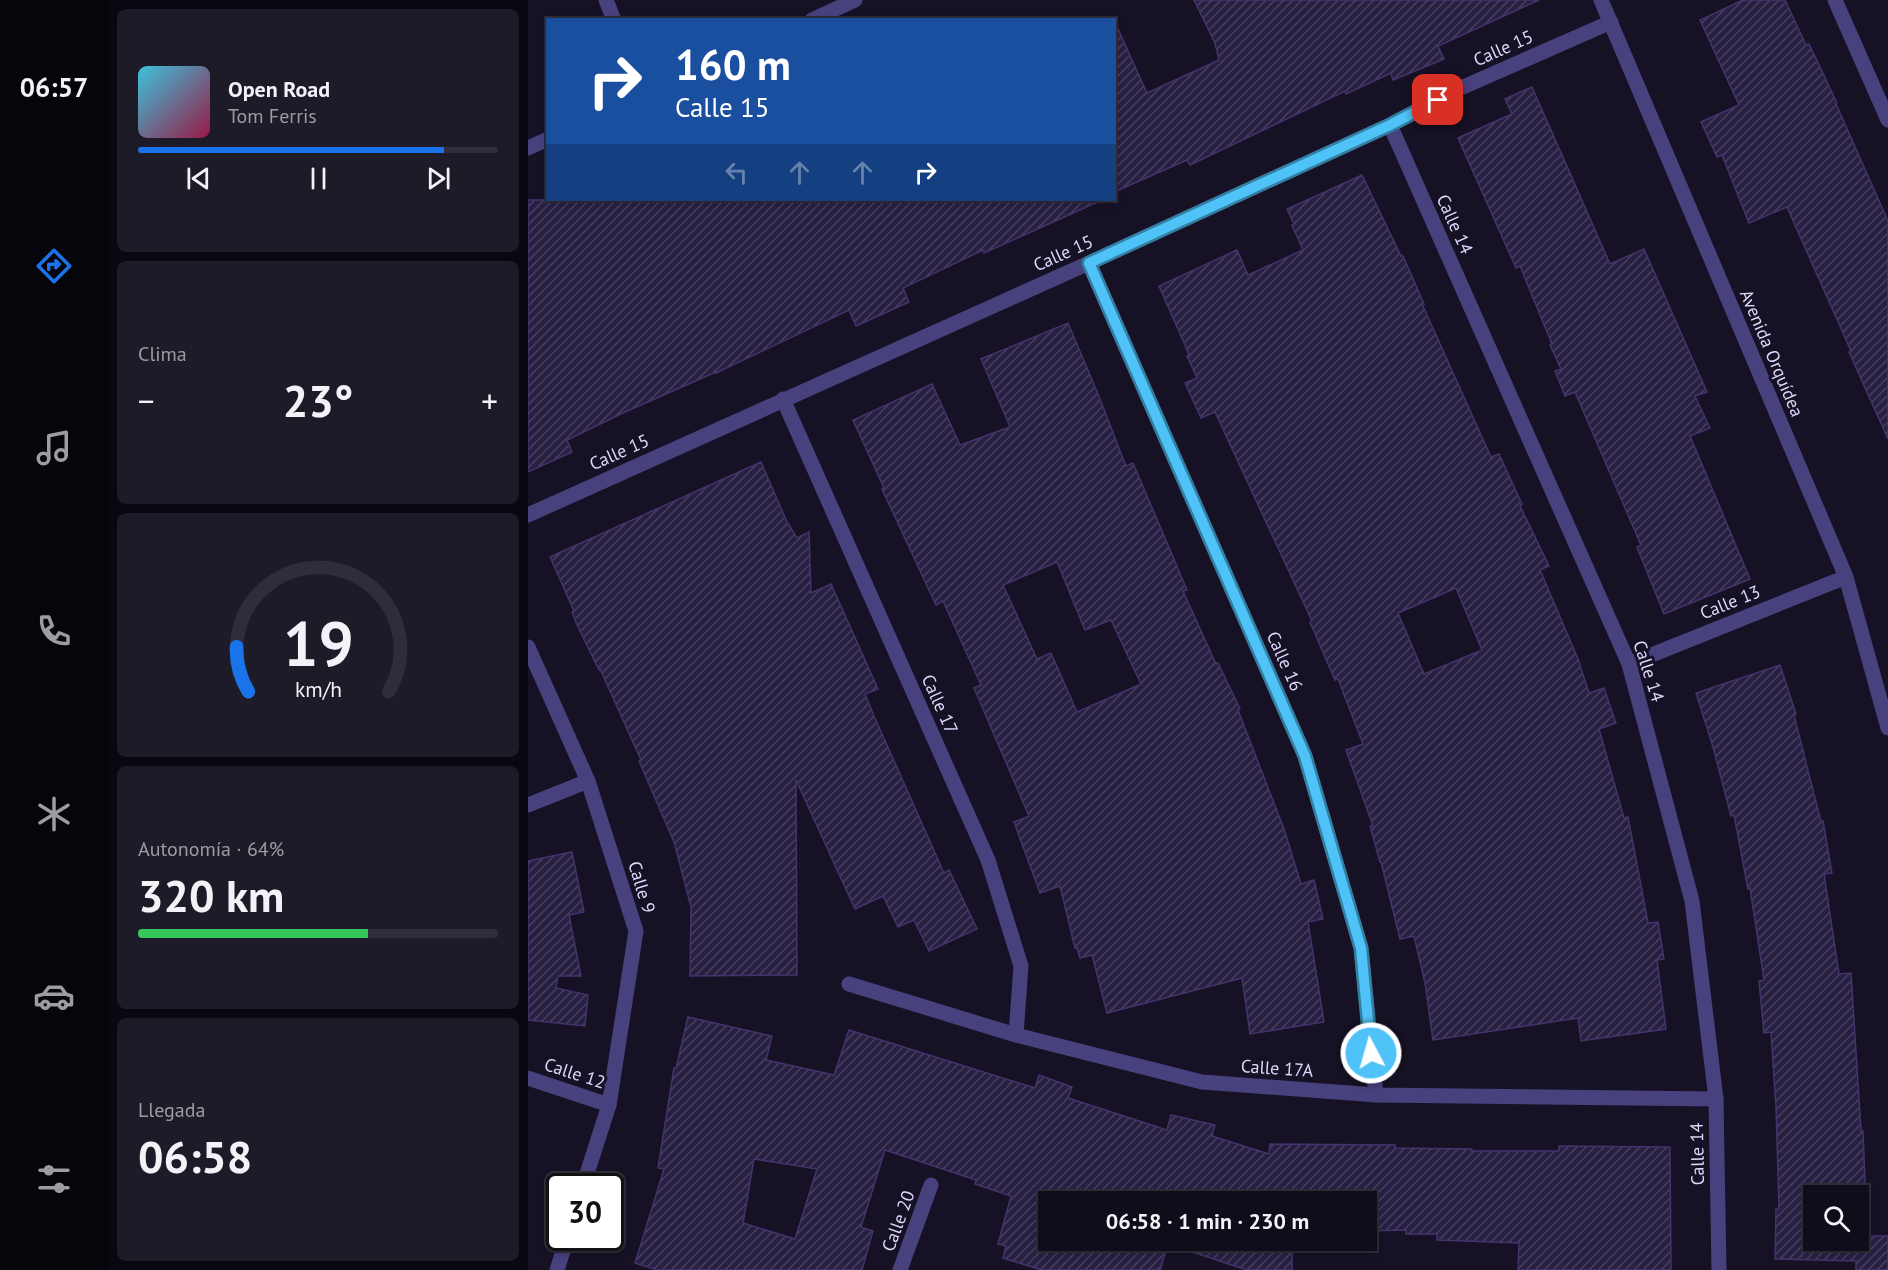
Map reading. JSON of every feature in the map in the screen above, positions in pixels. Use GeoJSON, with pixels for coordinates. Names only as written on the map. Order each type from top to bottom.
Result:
{"type":"FeatureCollection","features":[{"type":"Feature","properties":{"kind":"street"},"geometry":{"type":"LineString","coordinates":[[606,0],[613,18]]}},
{"type":"Feature","properties":{"kind":"street"},"geometry":{"type":"LineString","coordinates":[[816,18],[855,0]]}},
{"type":"Feature","properties":{"kind":"street","name":"Avenida Orquídea"},"geometry":{"type":"LineString","coordinates":[[1601,0],[1846,577],[1888,728]]}},
{"type":"Feature","properties":{"kind":"street"},"geometry":{"type":"LineString","coordinates":[[1835,0],[1888,120]]}},
{"type":"Feature","properties":{"kind":"street","name":"Calle 15"},"geometry":{"type":"LineString","coordinates":[[528,514],[1089,263],[1390,125],[1454,91],[1611,22]]}},
{"type":"Feature","properties":{"kind":"street","name":"Calle 14"},"geometry":{"type":"LineString","coordinates":[[1390,125],[1629,664],[1692,901],[1716,1099],[1719,1270]]}},
{"type":"Feature","properties":{"kind":"street"},"geometry":{"type":"LineString","coordinates":[[528,148],[546,140]]}},
{"type":"Feature","properties":{"kind":"street","name":"Calle 16"},"geometry":{"type":"LineString","coordinates":[[1089,263],[1305,756],[1361,948],[1376,1095]]}},
{"type":"Feature","properties":{"kind":"street","name":"Calle 17"},"geometry":{"type":"LineString","coordinates":[[783,399],[988,860],[1021,966],[1016,1035]]}},
{"type":"Feature","properties":{"kind":"street","name":"Calle 13"},"geometry":{"type":"LineString","coordinates":[[1629,664],[1846,577]]}},
{"type":"Feature","properties":{"kind":"street","name":"Calle 9"},"geometry":{"type":"LineString","coordinates":[[528,647],[588,781],[636,931],[609,1105],[587,1173]]}},
{"type":"Feature","properties":{"kind":"street"},"geometry":{"type":"LineString","coordinates":[[528,805],[588,781]]}},
{"type":"Feature","properties":{"kind":"street","name":"Calle 17A"},"geometry":{"type":"LineString","coordinates":[[849,984],[1016,1035],[1202,1082],[1376,1095],[1716,1099]]}},
{"type":"Feature","properties":{"kind":"street","name":"Calle 12"},"geometry":{"type":"LineString","coordinates":[[528,1078],[609,1105]]}},
{"type":"Feature","properties":{"kind":"street","name":"Calle 20"},"geometry":{"type":"LineString","coordinates":[[900,1270],[931,1185]]}},
{"type":"Feature","properties":{"kind":"street"},"geometry":{"type":"LineString","coordinates":[[557,1270],[563,1251]]}},
{"type":"Feature","properties":{"kind":"building"},"geometry":{"type":"Polygon","coordinates":[[[1194,0],[1539,0],[1438,46],[1444,59],[1393,80],[1391,73],[1346,94],[1345,91],[1190,165],[1187,160],[1116,191],[1116,24],[1147,93],[1219,60],[1215,43],[1194,0]]]}},
{"type":"Feature","properties":{"kind":"building"},"geometry":{"type":"Polygon","coordinates":[[[1743,0],[1785,0],[1837,103],[1888,221],[1888,439],[1787,207],[1749,223],[1722,155],[1717,157],[1701,122],[1739,105],[1700,20],[1743,0]]]}},
{"type":"Feature","properties":{"kind":"building"},"geometry":{"type":"Polygon","coordinates":[[[1532,87],[1610,264],[1644,249],[1707,392],[1695,396],[1710,428],[1690,436],[1750,579],[1664,614],[1637,547],[1641,545],[1575,392],[1565,396],[1555,371],[1561,369],[1520,266],[1516,268],[1458,138],[1512,114],[1505,99],[1532,87]]]}},
{"type":"Feature","properties":{"kind":"building"},"geometry":{"type":"Polygon","coordinates":[[[1362,175],[1403,256],[1424,304],[1422,304],[1491,457],[1499,454],[1522,504],[1520,506],[1549,566],[1540,570],[1578,659],[1589,693],[1604,688],[1616,723],[1599,729],[1624,818],[1628,817],[1648,923],[1658,922],[1664,959],[1657,960],[1666,1029],[1581,1041],[1578,1018],[1433,1040],[1425,983],[1414,936],[1400,939],[1370,826],[1373,826],[1346,750],[1363,744],[1338,679],[1335,680],[1310,622],[1312,621],[1215,412],[1201,418],[1185,383],[1197,378],[1159,286],[1237,250],[1248,275],[1303,250],[1287,209],[1362,175]],[[1456,588],[1398,613],[1424,674],[1482,650],[1456,588]]]}},
{"type":"Feature","properties":{"kind":"building"},"geometry":{"type":"Polygon","coordinates":[[[528,200],[1100,201],[984,253],[983,250],[903,288],[909,302],[856,326],[849,310],[716,373],[625,412],[567,440],[572,452],[528,472],[528,200]]]}},
{"type":"Feature","properties":{"kind":"building"},"geometry":{"type":"Polygon","coordinates":[[[1068,323],[1126,466],[1133,463],[1187,590],[1183,591],[1216,664],[1218,663],[1240,709],[1238,710],[1284,829],[1301,884],[1314,880],[1323,919],[1308,922],[1324,1022],[1250,1034],[1242,978],[1107,1013],[1092,955],[1080,958],[1075,948],[1060,886],[1040,893],[1014,822],[1029,816],[974,688],[981,685],[943,601],[936,605],[853,420],[932,384],[960,445],[1010,427],[981,359],[1068,323]],[[1057,562],[1003,585],[1037,659],[1051,653],[1077,712],[1141,684],[1111,620],[1085,630],[1057,562]]]}},
{"type":"Feature","properties":{"kind":"building"},"geometry":{"type":"Polygon","coordinates":[[[761,462],[787,522],[797,538],[809,532],[811,593],[831,584],[878,689],[865,694],[874,716],[944,873],[949,870],[977,929],[929,951],[914,920],[898,927],[883,896],[855,909],[796,780],[797,975],[690,976],[691,907],[674,842],[639,761],[641,760],[600,669],[577,625],[572,612],[574,611],[550,557],[761,462]]]}},
{"type":"Feature","properties":{"kind":"building"},"geometry":{"type":"Polygon","coordinates":[[[1780,665],[1796,714],[1794,715],[1821,822],[1823,821],[1832,873],[1824,874],[1839,974],[1851,973],[1861,1131],[1863,1131],[1865,1183],[1863,1185],[1803,1185],[1803,1251],[1869,1251],[1869,1236],[1888,1236],[1888,1270],[1856,1270],[1856,1261],[1775,1259],[1776,1209],[1779,1209],[1771,1032],[1764,1033],[1759,981],[1764,980],[1750,888],[1748,889],[1734,815],[1731,816],[1696,693],[1780,665]]]}},
{"type":"Feature","properties":{"kind":"building"},"geometry":{"type":"Polygon","coordinates":[[[572,852],[584,912],[569,915],[581,976],[558,976],[556,988],[588,995],[585,1026],[528,1020],[528,861],[572,852]]]}},
{"type":"Feature","properties":{"kind":"building"},"geometry":{"type":"Polygon","coordinates":[[[688,1017],[772,1036],[766,1060],[834,1075],[849,1030],[1035,1088],[1039,1075],[1072,1087],[1068,1098],[1167,1130],[1171,1115],[1215,1125],[1212,1136],[1269,1154],[1270,1144],[1395,1145],[1395,1148],[1472,1149],[1471,1151],[1559,1151],[1559,1146],[1670,1147],[1671,1270],[1518,1270],[1519,1243],[1437,1240],[1437,1234],[1406,1234],[1406,1230],[1377,1231],[1377,1191],[1038,1191],[1038,1251],[1166,1251],[1160,1270],[1042,1270],[1003,1258],[1006,1246],[998,1244],[1011,1196],[975,1184],[976,1180],[885,1150],[861,1227],[873,1231],[862,1270],[657,1270],[635,1263],[664,1169],[658,1168],[674,1068],[676,1068],[688,1017]],[[754,1159],[743,1223],[795,1239],[817,1169],[754,1159]]]}},
{"type":"Feature","properties":{"kind":"building"},"geometry":{"type":"Polygon","coordinates":[[[1189,1251],[1292,1251],[1292,1270],[1247,1270],[1189,1251]]]}},
{"type":"Feature","properties":{"kind":"route"},"geometry":{"type":"LineString","coordinates":[[1371,1053],[1361,948],[1305,756],[1089,263],[1390,125],[1438,100]]}}]}
